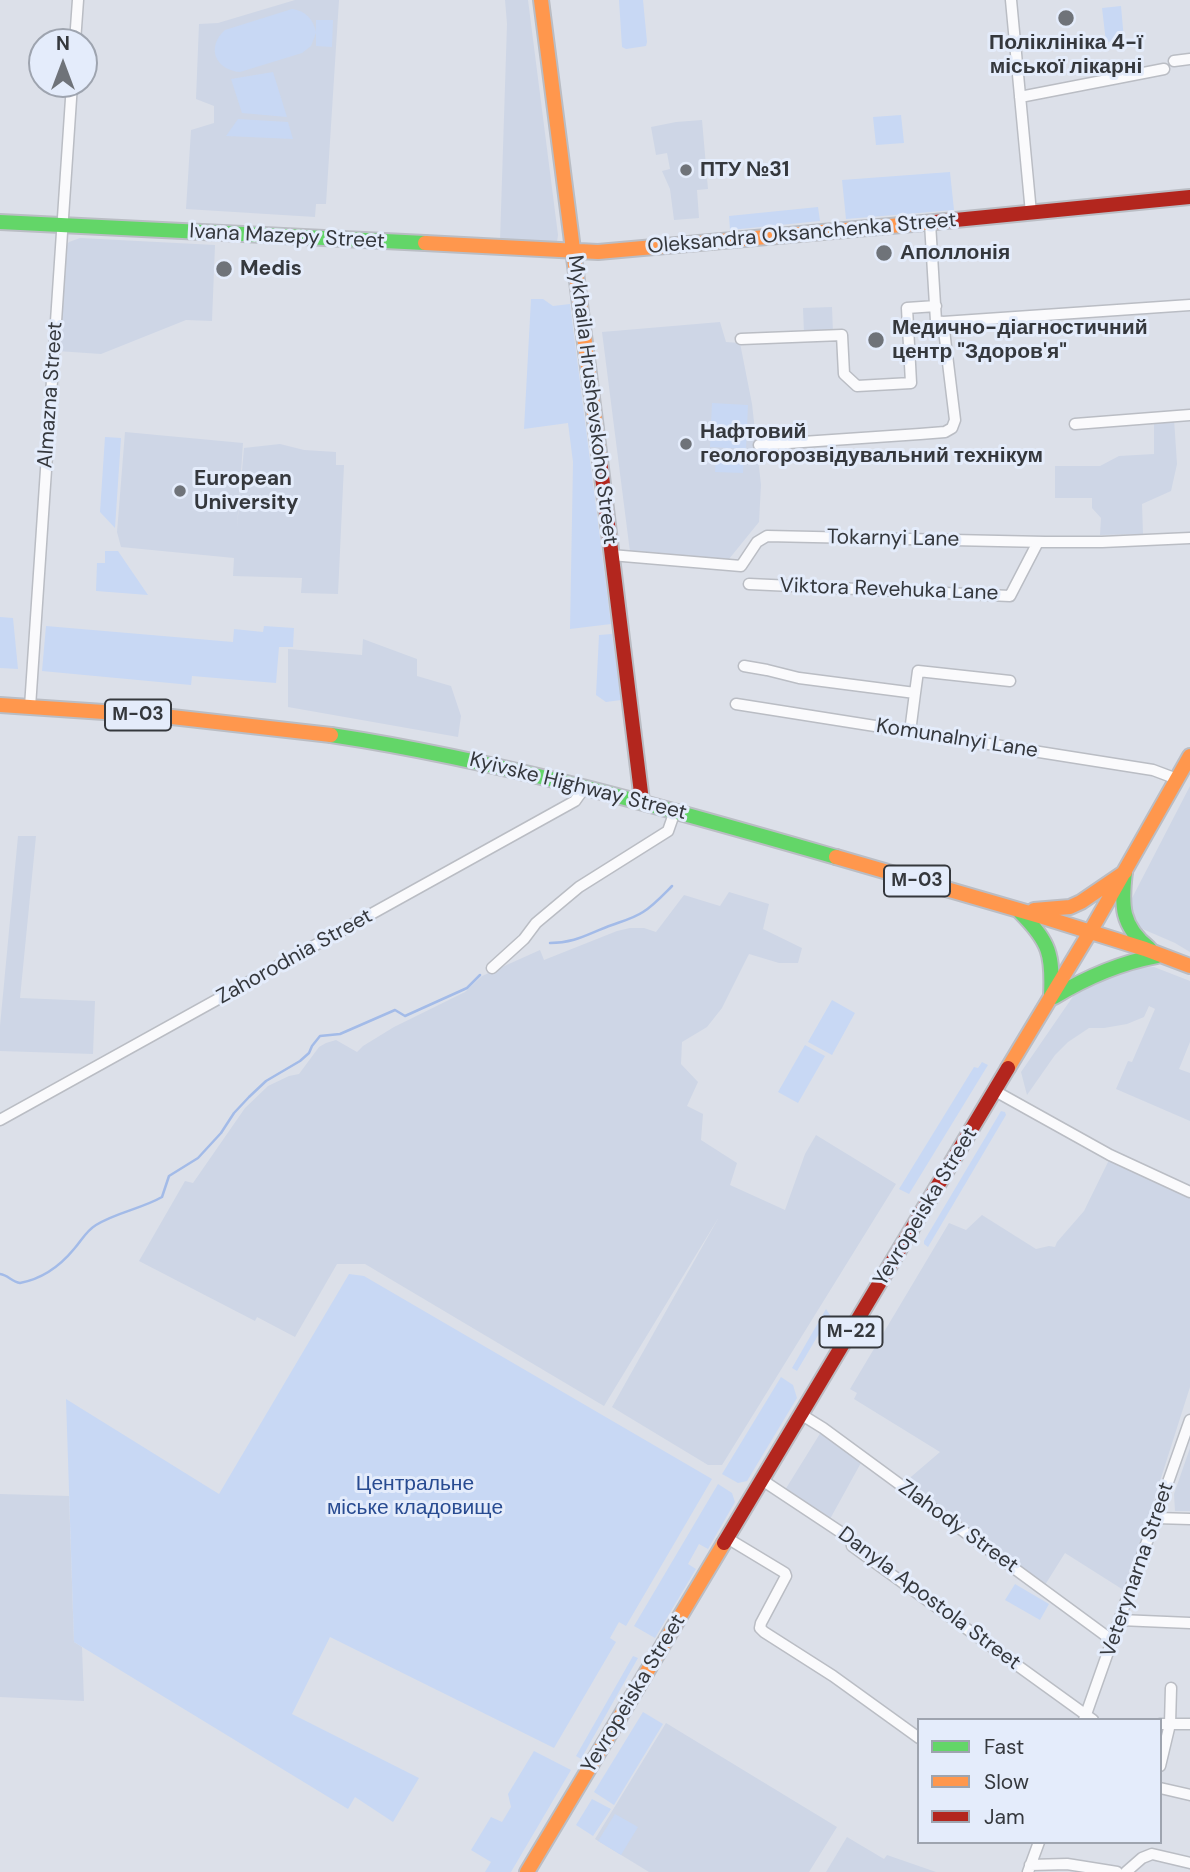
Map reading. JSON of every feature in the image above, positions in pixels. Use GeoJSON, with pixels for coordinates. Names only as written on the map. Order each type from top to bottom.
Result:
{"type":"FeatureCollection","features":[{"type":"Feature","properties":{"kind":"main road","name":"Mykhaila Hrushevskoho Street"},"geometry":{"type":"LineString","coordinates":[[541,0],[642,801]]}},
{"type":"Feature","properties":{"kind":"main road","name":"Oleksandra Oksanchenka Street"},"geometry":{"type":"LineString","coordinates":[[574,251],[598,252],[930,223],[1190,197]]}},
{"type":"Feature","properties":{"kind":"main road","name":"Ivana Mazepy Street"},"geometry":{"type":"LineString","coordinates":[[0,222],[574,251]]}},
{"type":"Feature","properties":{"kind":"main road","name":"Kyivske Highway Street"},"geometry":{"type":"LineString","coordinates":[[0,705],[196,719],[349,737],[436,752],[642,801],[1018,910],[1160,955]]}},
{"type":"Feature","properties":{"kind":"main road","name":"Yevropeiska Street"},"geometry":{"type":"LineString","coordinates":[[527,1872],[1051,999],[1190,756]]}},
{"type":"Feature","properties":{"kind":"main road"},"geometry":{"type":"LineString","coordinates":[[1018,910],[1070,906],[1081,902],[1125,872]]}},
{"type":"Feature","properties":{"kind":"main road"},"geometry":{"type":"LineString","coordinates":[[1125,872],[1122,900],[1128,926],[1137,939],[1160,955]]}},
{"type":"Feature","properties":{"kind":"main road"},"geometry":{"type":"LineString","coordinates":[[1018,910],[1038,929],[1050,949],[1051,999]]}},
{"type":"Feature","properties":{"kind":"main road"},"geometry":{"type":"LineString","coordinates":[[1051,999],[1110,966],[1160,955]]}},
{"type":"Feature","properties":{"kind":"main road","name":"М-03"},"geometry":{"type":"LineString","coordinates":[[1160,955],[1190,967]]}},
{"type":"Feature","properties":{"kind":"street"},"geometry":{"type":"LineString","coordinates":[[76,28],[78,0]]}},
{"type":"Feature","properties":{"kind":"street"},"geometry":{"type":"LineString","coordinates":[[1011,0],[1031,213]]}},
{"type":"Feature","properties":{"kind":"street"},"geometry":{"type":"LineString","coordinates":[[1174,61],[1190,59]]}},
{"type":"Feature","properties":{"kind":"street"},"geometry":{"type":"LineString","coordinates":[[1020,97],[1164,69]]}},
{"type":"Feature","properties":{"kind":"street","name":"Almazna Street"},"geometry":{"type":"LineString","coordinates":[[30,707],[71,98]]}},
{"type":"Feature","properties":{"kind":"street"},"geometry":{"type":"LineString","coordinates":[[930,223],[936,321],[1190,305]]}},
{"type":"Feature","properties":{"kind":"street"},"geometry":{"type":"LineString","coordinates":[[741,340],[842,335],[844,374],[857,386],[911,383],[907,308],[936,306]]}},
{"type":"Feature","properties":{"kind":"street"},"geometry":{"type":"LineString","coordinates":[[759,445],[944,432],[951,428],[955,420],[943,322]]}},
{"type":"Feature","properties":{"kind":"street"},"geometry":{"type":"LineString","coordinates":[[1075,424],[1190,415]]}},
{"type":"Feature","properties":{"kind":"street","name":"Tokarnyi Lane"},"geometry":{"type":"LineString","coordinates":[[611,555],[741,566],[757,542],[766,536],[1038,542],[1190,538]]}},
{"type":"Feature","properties":{"kind":"street","name":"Viktora Revehuka Lane"},"geometry":{"type":"LineString","coordinates":[[749,584],[1010,596],[1038,542]]}},
{"type":"Feature","properties":{"kind":"street"},"geometry":{"type":"LineString","coordinates":[[744,666],[799,678],[915,693]]}},
{"type":"Feature","properties":{"kind":"street"},"geometry":{"type":"LineString","coordinates":[[909,732],[918,671],[1010,681]]}},
{"type":"Feature","properties":{"kind":"street","name":"Komunalnyi Lane"},"geometry":{"type":"LineString","coordinates":[[736,704],[1153,770],[1177,779]]}},
{"type":"Feature","properties":{"kind":"street","name":"Zahorodnia Street"},"geometry":{"type":"LineString","coordinates":[[0,1120],[575,801],[582,786]]}},
{"type":"Feature","properties":{"kind":"street"},"geometry":{"type":"LineString","coordinates":[[492,968],[524,939],[536,923],[579,887],[668,831],[675,811]]}},
{"type":"Feature","properties":{"kind":"street"},"geometry":{"type":"LineString","coordinates":[[995,1091],[1110,1155],[1190,1192]]}},
{"type":"Feature","properties":{"kind":"street","name":"Zlahody Street"},"geometry":{"type":"LineString","coordinates":[[802,1415],[1113,1641]]}},
{"type":"Feature","properties":{"kind":"street","name":"Veterynarna Street"},"geometry":{"type":"LineString","coordinates":[[1088,1718],[1190,1420]]}},
{"type":"Feature","properties":{"kind":"street","name":"Danyla Apostola Street"},"geometry":{"type":"LineString","coordinates":[[762,1480],[850,1539],[852,1546],[1088,1718]]}},
{"type":"Feature","properties":{"kind":"street"},"geometry":{"type":"LineString","coordinates":[[1156,1518],[1190,1519]]}},
{"type":"Feature","properties":{"kind":"street"},"geometry":{"type":"LineString","coordinates":[[727,1538],[785,1573],[786,1576],[760,1628],[917,1737]]}},
{"type":"Feature","properties":{"kind":"street"},"geometry":{"type":"LineString","coordinates":[[1120,1620],[1190,1623]]}},
{"type":"Feature","properties":{"kind":"street"},"geometry":{"type":"LineString","coordinates":[[1162,1749],[1171,1688]]}},
{"type":"Feature","properties":{"kind":"street"},"geometry":{"type":"LineString","coordinates":[[1165,1724],[1190,1724]]}},
{"type":"Feature","properties":{"kind":"street"},"geometry":{"type":"LineString","coordinates":[[1162,1788],[1190,1795]]}},
{"type":"Feature","properties":{"kind":"street"},"geometry":{"type":"LineString","coordinates":[[1038,1844],[1029,1868],[1075,1864],[1117,1872]]}},
{"type":"Feature","properties":{"kind":"street"},"geometry":{"type":"LineString","coordinates":[[1126,1872],[1142,1858],[1152,1854],[1190,1863]]}},
{"type":"Feature","properties":{"kind":"shaded area"},"geometry":{"type":"Polygon","coordinates":[[[295,0],[339,0],[326,204],[316,204],[315,217],[186,209],[191,130],[214,123],[214,106],[196,99],[199,24],[218,23],[295,0]]]}},
{"type":"Feature","properties":{"kind":"shaded area"},"geometry":{"type":"Polygon","coordinates":[[[505,0],[528,0],[557,242],[500,241],[507,24],[505,0]]]}},
{"type":"Feature","properties":{"kind":"shaded area","name":"ПТУ №31"},"geometry":{"type":"Polygon","coordinates":[[[702,120],[708,189],[697,190],[699,218],[674,220],[670,189],[662,171],[670,169],[667,153],[656,155],[651,127],[702,120]]]}},
{"type":"Feature","properties":{"kind":"shaded area"},"geometry":{"type":"Polygon","coordinates":[[[80,238],[215,245],[212,321],[186,320],[101,354],[57,351],[65,247],[69,242],[80,238]]]}},
{"type":"Feature","properties":{"kind":"shaded area"},"geometry":{"type":"Polygon","coordinates":[[[832,307],[833,333],[804,333],[803,308],[832,307]]]}},
{"type":"Feature","properties":{"kind":"shaded area","name":"Нафтовий геологорозвідувальний технікум"},"geometry":{"type":"Polygon","coordinates":[[[720,322],[726,342],[740,343],[752,404],[761,485],[759,522],[729,559],[630,552],[602,332],[720,322]]]}},
{"type":"Feature","properties":{"kind":"shaded area"},"geometry":{"type":"Polygon","coordinates":[[[1174,419],[1177,464],[1171,491],[1142,504],[1143,534],[1100,535],[1101,518],[1092,508],[1092,498],[1055,498],[1055,466],[1100,466],[1119,456],[1154,454],[1154,421],[1174,419]]]}},
{"type":"Feature","properties":{"kind":"shaded area"},"geometry":{"type":"Polygon","coordinates":[[[125,432],[243,443],[237,528],[244,448],[280,444],[304,450],[336,452],[336,465],[344,465],[338,594],[301,593],[302,578],[233,576],[234,558],[121,547],[117,532],[125,432]]]}},
{"type":"Feature","properties":{"kind":"shaded area"},"geometry":{"type":"Polygon","coordinates":[[[363,639],[417,659],[417,676],[451,686],[461,716],[458,737],[288,707],[288,649],[362,655],[363,639]]]}},
{"type":"Feature","properties":{"kind":"shaded area"},"geometry":{"type":"Polygon","coordinates":[[[1190,786],[1190,952],[1138,927],[1133,922],[1131,900],[1190,786]]]}},
{"type":"Feature","properties":{"kind":"shaded area"},"geometry":{"type":"Polygon","coordinates":[[[18,836],[36,836],[20,998],[95,1001],[93,1054],[0,1051],[18,836]]]}},
{"type":"Feature","properties":{"kind":"shaded area"},"geometry":{"type":"Polygon","coordinates":[[[729,892],[769,904],[763,929],[802,948],[798,963],[779,963],[749,954],[722,1008],[707,1027],[682,1042],[681,1064],[698,1082],[687,1106],[703,1114],[701,1140],[737,1163],[730,1185],[785,1210],[805,1154],[816,1135],[896,1184],[722,1465],[708,1465],[612,1407],[719,1217],[604,1406],[365,1264],[337,1264],[295,1337],[257,1317],[255,1321],[139,1261],[185,1181],[193,1183],[245,1108],[268,1086],[299,1074],[319,1047],[336,1040],[357,1052],[394,1027],[465,992],[482,976],[540,950],[544,960],[617,931],[644,928],[656,932],[684,895],[720,906],[729,892]]]}},
{"type":"Feature","properties":{"kind":"shaded area"},"geometry":{"type":"Polygon","coordinates":[[[1154,967],[1190,981],[1190,1042],[1179,1069],[1190,1073],[1190,1121],[1116,1089],[1128,1061],[1132,1062],[1155,1009],[1149,1006],[1144,1017],[1127,1024],[1089,1028],[1068,1042],[1055,1055],[1027,1095],[1021,1072],[1076,992],[1121,968],[1154,967]]]}},
{"type":"Feature","properties":{"kind":"shaded area"},"geometry":{"type":"Polygon","coordinates":[[[1109,1160],[1190,1197],[1190,1387],[1125,1591],[1065,1553],[1045,1585],[905,1482],[940,1452],[854,1399],[857,1393],[850,1389],[949,1223],[966,1230],[982,1215],[1036,1249],[1055,1247],[1084,1211],[1109,1160]]]}},
{"type":"Feature","properties":{"kind":"shaded area"},"geometry":{"type":"Polygon","coordinates":[[[821,1432],[862,1461],[830,1519],[785,1490],[821,1432]]]}},
{"type":"Feature","properties":{"kind":"shaded area"},"geometry":{"type":"Polygon","coordinates":[[[1190,1448],[1190,1511],[1175,1511],[1174,1494],[1190,1448]]]}},
{"type":"Feature","properties":{"kind":"shaded area"},"geometry":{"type":"Polygon","coordinates":[[[0,1494],[69,1496],[74,1642],[82,1647],[84,1701],[0,1697],[0,1494]]]}},
{"type":"Feature","properties":{"kind":"shaded area"},"geometry":{"type":"Polygon","coordinates":[[[666,1723],[837,1827],[809,1872],[649,1872],[595,1839],[666,1723]]]}},
{"type":"Feature","properties":{"kind":"shaded area"},"geometry":{"type":"Polygon","coordinates":[[[847,1837],[884,1859],[887,1855],[936,1872],[826,1872],[847,1837]]]}},
{"type":"Feature","properties":{"kind":"green space"},"geometry":{"type":"Polygon","coordinates":[[[619,0],[643,0],[646,46],[626,49],[622,47],[619,0]]]}},
{"type":"Feature","properties":{"kind":"green space"},"geometry":{"type":"Polygon","coordinates":[[[1121,6],[1124,40],[1106,42],[1102,8],[1121,6]]]}},
{"type":"Feature","properties":{"kind":"green space"},"geometry":{"type":"Polygon","coordinates":[[[292,9],[308,16],[316,32],[316,20],[333,20],[332,47],[316,46],[316,33],[311,46],[302,53],[240,72],[224,67],[219,62],[216,57],[216,43],[225,30],[292,9]]]}},
{"type":"Feature","properties":{"kind":"green space"},"geometry":{"type":"Polygon","coordinates":[[[273,72],[287,117],[242,113],[231,79],[273,72]]]}},
{"type":"Feature","properties":{"kind":"green space"},"geometry":{"type":"Polygon","coordinates":[[[901,115],[904,143],[876,145],[873,117],[901,115]]]}},
{"type":"Feature","properties":{"kind":"green space"},"geometry":{"type":"Polygon","coordinates":[[[238,119],[288,122],[293,139],[226,136],[238,119]]]}},
{"type":"Feature","properties":{"kind":"green space"},"geometry":{"type":"Polygon","coordinates":[[[950,172],[954,210],[846,219],[842,180],[950,172]]]}},
{"type":"Feature","properties":{"kind":"green space"},"geometry":{"type":"Polygon","coordinates":[[[818,207],[820,221],[730,230],[729,216],[818,207]]]}},
{"type":"Feature","properties":{"kind":"green space"},"geometry":{"type":"Polygon","coordinates":[[[531,299],[543,299],[553,306],[570,304],[611,624],[570,629],[573,462],[568,423],[524,429],[531,299]]]}},
{"type":"Feature","properties":{"kind":"green space"},"geometry":{"type":"Polygon","coordinates":[[[712,403],[748,405],[746,449],[710,447],[712,403]]]}},
{"type":"Feature","properties":{"kind":"green space"},"geometry":{"type":"Polygon","coordinates":[[[105,437],[121,438],[115,528],[100,512],[105,437]]]}},
{"type":"Feature","properties":{"kind":"green space"},"geometry":{"type":"Polygon","coordinates":[[[716,451],[744,453],[743,473],[715,472],[716,451]]]}},
{"type":"Feature","properties":{"kind":"green space"},"geometry":{"type":"Polygon","coordinates":[[[105,551],[118,551],[148,595],[96,591],[97,563],[105,563],[105,551]]]}},
{"type":"Feature","properties":{"kind":"green space"},"geometry":{"type":"Polygon","coordinates":[[[0,617],[13,618],[18,669],[0,668],[0,617]]]}},
{"type":"Feature","properties":{"kind":"green space"},"geometry":{"type":"Polygon","coordinates":[[[46,626],[233,642],[234,629],[263,632],[264,626],[294,628],[293,647],[279,647],[276,683],[192,676],[191,685],[42,671],[46,626]]]}},
{"type":"Feature","properties":{"kind":"green space"},"geometry":{"type":"Polygon","coordinates":[[[612,634],[621,700],[606,702],[596,695],[599,635],[612,634]]]}},
{"type":"Feature","properties":{"kind":"green space"},"geometry":{"type":"Polygon","coordinates":[[[832,1000],[855,1013],[832,1055],[808,1042],[832,1000]]]}},
{"type":"Feature","properties":{"kind":"green space"},"geometry":{"type":"Polygon","coordinates":[[[805,1045],[825,1056],[798,1103],[778,1092],[805,1045]]]}},
{"type":"Feature","properties":{"kind":"green space"},"geometry":{"type":"Polygon","coordinates":[[[982,1062],[988,1065],[909,1194],[899,1189],[974,1067],[978,1068],[982,1062]]]}},
{"type":"Feature","properties":{"kind":"green space"},"geometry":{"type":"Polygon","coordinates":[[[1001,1111],[1006,1115],[928,1247],[924,1241],[1001,1111]]]}},
{"type":"Feature","properties":{"kind":"green space","name":"Центральне міське кладовище"},"geometry":{"type":"Polygon","coordinates":[[[349,1274],[364,1276],[712,1479],[626,1626],[619,1622],[610,1638],[616,1642],[554,1748],[330,1637],[292,1714],[419,1778],[393,1822],[355,1797],[348,1809],[74,1642],[66,1399],[219,1494],[349,1274]]]}},
{"type":"Feature","properties":{"kind":"green space"},"geometry":{"type":"Polygon","coordinates":[[[826,1309],[838,1330],[835,1335],[829,1337],[820,1332],[797,1371],[792,1368],[826,1309]]]}},
{"type":"Feature","properties":{"kind":"green space"},"geometry":{"type":"Polygon","coordinates":[[[781,1377],[793,1385],[797,1398],[747,1481],[738,1483],[722,1474],[781,1377]]]}},
{"type":"Feature","properties":{"kind":"green space"},"geometry":{"type":"Polygon","coordinates":[[[718,1484],[732,1493],[735,1502],[708,1549],[699,1544],[688,1564],[696,1569],[655,1638],[634,1626],[718,1484]]]}},
{"type":"Feature","properties":{"kind":"green space"},"geometry":{"type":"Polygon","coordinates":[[[1015,1584],[1049,1604],[1040,1620],[1005,1600],[1015,1584]]]}},
{"type":"Feature","properties":{"kind":"green space"},"geometry":{"type":"Polygon","coordinates":[[[633,1656],[638,1658],[581,1759],[576,1756],[633,1656]]]}},
{"type":"Feature","properties":{"kind":"green space"},"geometry":{"type":"Polygon","coordinates":[[[643,1712],[663,1724],[614,1805],[594,1792],[643,1712]]]}},
{"type":"Feature","properties":{"kind":"green space"},"geometry":{"type":"Polygon","coordinates":[[[534,1751],[571,1770],[511,1872],[485,1872],[491,1862],[471,1850],[491,1817],[502,1822],[511,1807],[508,1794],[534,1751]]]}},
{"type":"Feature","properties":{"kind":"green space"},"geometry":{"type":"Polygon","coordinates":[[[592,1799],[611,1809],[593,1836],[576,1825],[592,1799]]]}},
{"type":"Feature","properties":{"kind":"green space"},"geometry":{"type":"Polygon","coordinates":[[[615,1814],[638,1827],[621,1855],[598,1841],[615,1814]]]}},
{"type":"Feature","properties":{"kind":"waterway"},"geometry":{"type":"LineString","coordinates":[[550,943],[575,939],[636,916],[672,886]]}},
{"type":"Feature","properties":{"kind":"waterway"},"geometry":{"type":"LineString","coordinates":[[0,1274],[20,1283],[43,1275],[63,1261],[96,1225],[162,1197],[169,1176],[198,1158],[249,1097],[266,1081],[300,1061],[320,1036],[340,1034],[395,1010],[405,1016],[467,988],[480,975]]}},
{"type":"Feature","properties":{"kind":"traffic: fast"},"geometry":{"type":"LineString","coordinates":[[0,222],[425,243]]}},
{"type":"Feature","properties":{"kind":"traffic: fast"},"geometry":{"type":"LineString","coordinates":[[331,735],[522,772],[836,857]]}},
{"type":"Feature","properties":{"kind":"traffic: fast"},"geometry":{"type":"LineString","coordinates":[[1125,872],[1125,914],[1133,931],[1149,948]]}},
{"type":"Feature","properties":{"kind":"traffic: fast"},"geometry":{"type":"LineString","coordinates":[[1020,912],[1038,932],[1048,950],[1051,996]]}},
{"type":"Feature","properties":{"kind":"traffic: fast"},"geometry":{"type":"LineString","coordinates":[[1054,997],[1104,972],[1157,956]]}},
{"type":"Feature","properties":{"kind":"traffic: slow"},"geometry":{"type":"LineString","coordinates":[[541,0],[600,460]]}},
{"type":"Feature","properties":{"kind":"traffic: slow"},"geometry":{"type":"LineString","coordinates":[[425,243],[598,252],[935,222]]}},
{"type":"Feature","properties":{"kind":"traffic: slow"},"geometry":{"type":"LineString","coordinates":[[0,705],[163,716],[331,735]]}},
{"type":"Feature","properties":{"kind":"traffic: slow"},"geometry":{"type":"LineString","coordinates":[[1090,932],[1190,756]]}},
{"type":"Feature","properties":{"kind":"traffic: slow"},"geometry":{"type":"LineString","coordinates":[[836,857],[1043,917],[1190,966]]}},
{"type":"Feature","properties":{"kind":"traffic: slow"},"geometry":{"type":"LineString","coordinates":[[1034,910],[1070,907],[1125,872]]}},
{"type":"Feature","properties":{"kind":"traffic: slow"},"geometry":{"type":"LineString","coordinates":[[1008,1068],[1090,932]]}},
{"type":"Feature","properties":{"kind":"traffic: slow"},"geometry":{"type":"LineString","coordinates":[[527,1872],[724,1543]]}},
{"type":"Feature","properties":{"kind":"traffic: jam"},"geometry":{"type":"LineString","coordinates":[[935,222],[1190,197]]}},
{"type":"Feature","properties":{"kind":"traffic: jam"},"geometry":{"type":"LineString","coordinates":[[600,460],[642,801]]}},
{"type":"Feature","properties":{"kind":"traffic: jam"},"geometry":{"type":"LineString","coordinates":[[724,1543],[1008,1068]]}},
{"type":"Feature","properties":{"kind":"place","name":"Поліклініка 4-ї міської лікарні"},"geometry":{"type":"Point","coordinates":[1066,18]}},
{"type":"Feature","properties":{"kind":"place","name":"ПТУ №31"},"geometry":{"type":"Point","coordinates":[686,170]}},
{"type":"Feature","properties":{"kind":"place","name":"Аполлонія"},"geometry":{"type":"Point","coordinates":[884,253]}},
{"type":"Feature","properties":{"kind":"place","name":"Medis"},"geometry":{"type":"Point","coordinates":[224,269]}},
{"type":"Feature","properties":{"kind":"place","name":"Медично-діагностичний центр \"Здоров'я\""},"geometry":{"type":"Point","coordinates":[876,340]}},
{"type":"Feature","properties":{"kind":"place","name":"Нафтовий геологорозвідувальний технікум"},"geometry":{"type":"Point","coordinates":[686,444]}},
{"type":"Feature","properties":{"kind":"place","name":"European University"},"geometry":{"type":"Point","coordinates":[180,491]}}]}
